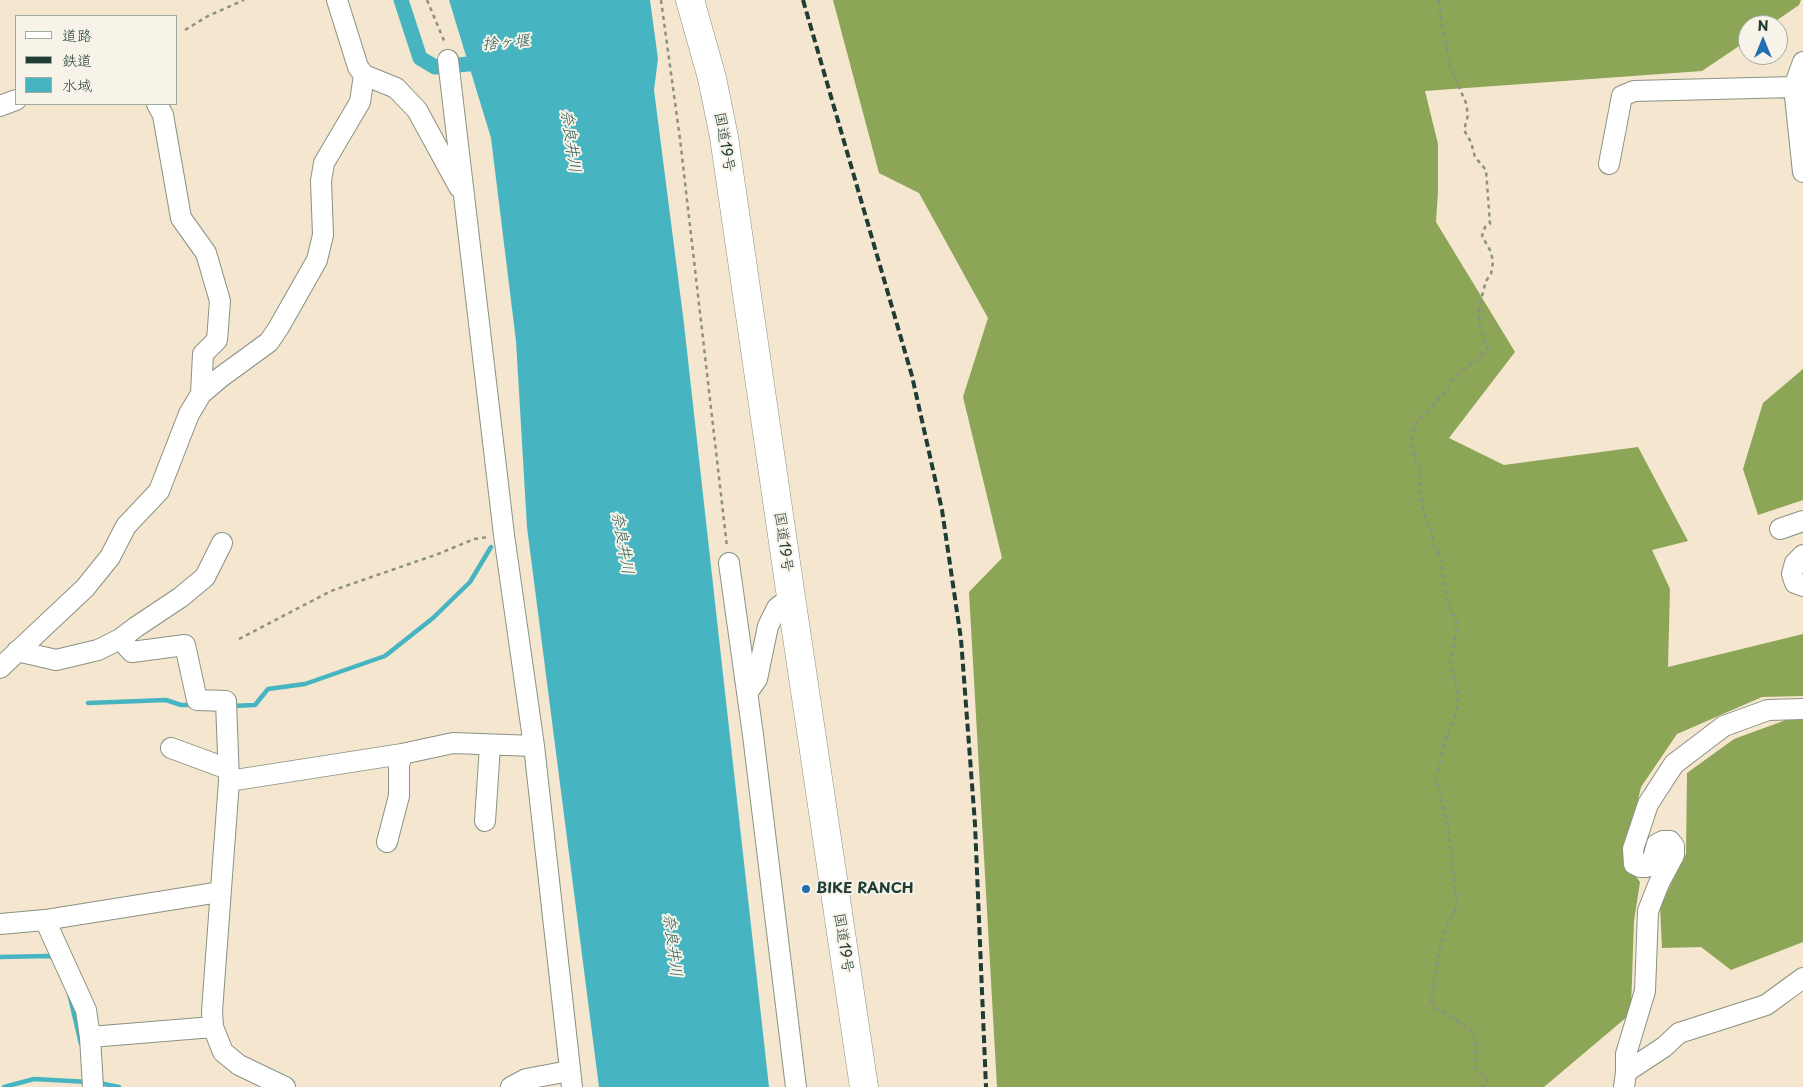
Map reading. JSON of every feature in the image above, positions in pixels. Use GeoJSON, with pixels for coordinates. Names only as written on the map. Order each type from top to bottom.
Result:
{"type":"FeatureCollection","features":[{"type":"Feature","properties":{"kind":"highway","name":"国道19号"},"geometry":{"type":"LineString","coordinates":[[690,0],[710,69],[724,137],[864,1087]]}},
{"type":"Feature","properties":{"kind":"street"},"geometry":{"type":"LineString","coordinates":[[337,0],[358,67],[364,75],[396,88],[417,110],[463,195]]}},
{"type":"Feature","properties":{"kind":"street"},"geometry":{"type":"LineString","coordinates":[[448,60],[504,535],[534,746],[571,1079],[526,1079],[511,1087]]}},
{"type":"Feature","properties":{"kind":"street"},"geometry":{"type":"LineString","coordinates":[[1803,62],[1794,87],[1803,172]]}},
{"type":"Feature","properties":{"kind":"street"},"geometry":{"type":"LineString","coordinates":[[0,668],[85,588],[110,557],[126,526],[159,491],[190,414],[201,394],[269,342],[317,260],[323,235],[321,181],[324,163],[360,102],[364,75]]}},
{"type":"Feature","properties":{"kind":"street"},"geometry":{"type":"LineString","coordinates":[[1609,164],[1622,96],[1634,91],[1794,87]]}},
{"type":"Feature","properties":{"kind":"street"},"geometry":{"type":"LineString","coordinates":[[0,106],[15,100]]}},
{"type":"Feature","properties":{"kind":"street"},"geometry":{"type":"LineString","coordinates":[[158,105],[163,115],[181,218],[206,252],[220,301],[218,340],[203,354],[201,394]]}},
{"type":"Feature","properties":{"kind":"street"},"geometry":{"type":"LineString","coordinates":[[1780,529],[1803,521]]}},
{"type":"Feature","properties":{"kind":"street"},"geometry":{"type":"LineString","coordinates":[[17,651],[56,660],[98,650],[120,639],[181,596],[204,577],[222,543]]}},
{"type":"Feature","properties":{"kind":"street"},"geometry":{"type":"LineString","coordinates":[[1803,555],[1795,563],[1792,574],[1795,583],[1803,586]]}},
{"type":"Feature","properties":{"kind":"street"},"geometry":{"type":"LineString","coordinates":[[729,563],[796,1087]]}},
{"type":"Feature","properties":{"kind":"street"},"geometry":{"type":"LineString","coordinates":[[747,693],[757,679],[768,626],[777,608],[791,597]]}},
{"type":"Feature","properties":{"kind":"street"},"geometry":{"type":"LineString","coordinates":[[120,639],[132,652],[185,645],[197,700],[226,701],[229,775],[212,1011],[213,1027],[223,1052],[238,1065],[285,1087]]}},
{"type":"Feature","properties":{"kind":"street"},"geometry":{"type":"LineString","coordinates":[[1625,1079],[1626,1054],[1644,991],[1648,911],[1659,883],[1674,855],[1674,846],[1670,841],[1663,841],[1656,844],[1652,862],[1647,867],[1640,867],[1634,864],[1633,849],[1648,804],[1674,764],[1724,726],[1768,710],[1803,709]]}},
{"type":"Feature","properties":{"kind":"street"},"geometry":{"type":"LineString","coordinates":[[171,748],[229,775],[402,754],[453,743],[490,746],[534,746]]}},
{"type":"Feature","properties":{"kind":"street"},"geometry":{"type":"LineString","coordinates":[[485,821],[490,746]]}},
{"type":"Feature","properties":{"kind":"street"},"geometry":{"type":"LineString","coordinates":[[387,842],[399,796],[399,765],[402,754]]}},
{"type":"Feature","properties":{"kind":"street"},"geometry":{"type":"LineString","coordinates":[[0,924],[45,920],[220,892]]}},
{"type":"Feature","properties":{"kind":"street"},"geometry":{"type":"LineString","coordinates":[[45,920],[86,1010],[94,1087]]}},
{"type":"Feature","properties":{"kind":"street"},"geometry":{"type":"LineString","coordinates":[[1625,1079],[1664,1047],[1678,1032],[1766,1005],[1803,978]]}},
{"type":"Feature","properties":{"kind":"street"},"geometry":{"type":"LineString","coordinates":[[90,1037],[213,1027]]}},
{"type":"Feature","properties":{"kind":"path"},"geometry":{"type":"LineString","coordinates":[[185,30],[208,16],[244,0]]}},
{"type":"Feature","properties":{"kind":"path"},"geometry":{"type":"LineString","coordinates":[[427,0],[446,44],[448,60]]}},
{"type":"Feature","properties":{"kind":"path"},"geometry":{"type":"LineString","coordinates":[[661,0],[679,130],[729,563]]}},
{"type":"Feature","properties":{"kind":"path"},"geometry":{"type":"LineString","coordinates":[[1439,0],[1451,70],[1467,109],[1468,115],[1464,130],[1471,142],[1475,157],[1486,170],[1490,224],[1485,227],[1482,236],[1491,252],[1493,262],[1491,274],[1486,281],[1479,307],[1480,328],[1488,348],[1480,359],[1466,368],[1452,381],[1445,392],[1414,425],[1412,437],[1414,458],[1419,468],[1422,503],[1426,520],[1432,530],[1434,545],[1440,556],[1448,601],[1456,621],[1450,665],[1457,689],[1457,708],[1446,736],[1436,779],[1448,826],[1457,907],[1449,921],[1440,947],[1431,1001],[1436,1008],[1469,1028],[1473,1033],[1476,1050],[1476,1070],[1487,1081],[1482,1087]]}},
{"type":"Feature","properties":{"kind":"path"},"geometry":{"type":"LineString","coordinates":[[239,640],[331,591],[438,554],[474,539],[504,535]]}},
{"type":"Feature","properties":{"kind":"green space"},"geometry":{"type":"Polygon","coordinates":[[[833,0],[1801,0],[1799,5],[1784,15],[1738,15],[1738,47],[1702,71],[1425,91],[1438,144],[1436,222],[1515,352],[1449,438],[1504,465],[1638,447],[1688,541],[1652,550],[1670,589],[1668,667],[1803,634],[1803,696],[1762,697],[1677,734],[1641,787],[1624,860],[1640,882],[1634,921],[1631,1008],[1628,1016],[1544,1087],[997,1087],[969,592],[1002,558],[963,397],[988,318],[919,193],[879,173],[833,0]]]}},
{"type":"Feature","properties":{"kind":"green space"},"geometry":{"type":"Polygon","coordinates":[[[1803,369],[1803,500],[1758,515],[1743,469],[1763,403],[1803,369]]]}},
{"type":"Feature","properties":{"kind":"green space"},"geometry":{"type":"Polygon","coordinates":[[[1786,720],[1803,720],[1803,942],[1731,970],[1701,947],[1662,948],[1660,906],[1686,854],[1687,773],[1734,739],[1786,720]]]}},
{"type":"Feature","properties":{"kind":"water","name":"奈良井川"},"geometry":{"type":"Polygon","coordinates":[[[449,0],[650,0],[658,59],[654,90],[684,324],[769,1087],[599,1087],[527,527],[516,341],[491,138],[449,0]]]}},
{"type":"Feature","properties":{"kind":"waterway","name":"捨ヶ堰"},"geometry":{"type":"LineString","coordinates":[[401,0],[420,58],[435,67],[442,67]]}},
{"type":"Feature","properties":{"kind":"waterway","name":"捨ヶ堰"},"geometry":{"type":"LineString","coordinates":[[458,65],[489,62]]}},
{"type":"Feature","properties":{"kind":"waterway"},"geometry":{"type":"LineString","coordinates":[[231,706],[255,705],[268,689],[305,684],[385,656],[433,618],[470,582],[491,547]]}},
{"type":"Feature","properties":{"kind":"waterway"},"geometry":{"type":"LineString","coordinates":[[88,703],[166,700],[181,705],[193,705]]}},
{"type":"Feature","properties":{"kind":"waterway"},"geometry":{"type":"LineString","coordinates":[[0,957],[50,956],[54,959]]}},
{"type":"Feature","properties":{"kind":"waterway"},"geometry":{"type":"LineString","coordinates":[[69,993],[81,1044]]}},
{"type":"Feature","properties":{"kind":"waterway"},"geometry":{"type":"LineString","coordinates":[[4,1087],[34,1079],[89,1082]]}},
{"type":"Feature","properties":{"kind":"waterway"},"geometry":{"type":"LineString","coordinates":[[99,1083],[119,1087]]}},
{"type":"Feature","properties":{"kind":"railway"},"geometry":{"type":"LineString","coordinates":[[803,0],[912,376],[942,510],[961,639],[975,824],[986,1087]]}},
{"type":"Feature","properties":{"kind":"place","name":"BIKE RANCH"},"geometry":{"type":"Point","coordinates":[806,889]}}]}
